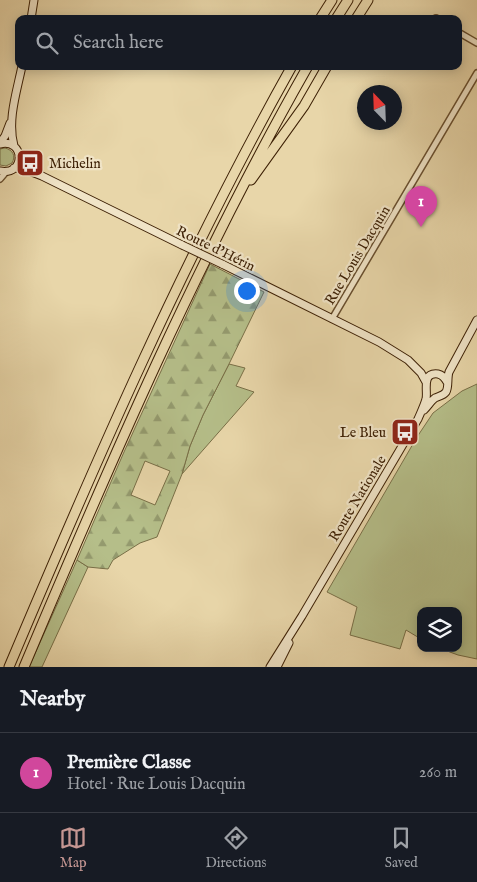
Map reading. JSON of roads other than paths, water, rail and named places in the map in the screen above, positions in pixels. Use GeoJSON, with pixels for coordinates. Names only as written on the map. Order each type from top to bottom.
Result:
{"type":"FeatureCollection","features":[{"type":"Feature","properties":{"kind":"highway"},"geometry":{"type":"LineString","coordinates":[[323,15],[332,0]]}},
{"type":"Feature","properties":{"kind":"highway"},"geometry":{"type":"LineString","coordinates":[[339,15],[348,0]]}},
{"type":"Feature","properties":{"kind":"highway"},"geometry":{"type":"LineString","coordinates":[[359,15],[368,0]]}},
{"type":"Feature","properties":{"kind":"highway"},"geometry":{"type":"LineString","coordinates":[[9,667],[95,466],[156,331],[221,198],[290,70]]}},
{"type":"Feature","properties":{"kind":"highway"},"geometry":{"type":"LineString","coordinates":[[24,667],[81,532],[181,311],[224,222],[306,70]]}},
{"type":"Feature","properties":{"kind":"highway"},"geometry":{"type":"LineString","coordinates":[[224,222],[250,181],[304,106],[325,70]]}},
{"type":"Feature","properties":{"kind":"street"},"geometry":{"type":"LineString","coordinates":[[32,15],[34,0]]}},
{"type":"Feature","properties":{"kind":"street"},"geometry":{"type":"LineString","coordinates":[[462,34],[477,43]]}},
{"type":"Feature","properties":{"kind":"street"},"geometry":{"type":"LineString","coordinates":[[14,146],[12,134],[13,116],[21,70]]}},
{"type":"Feature","properties":{"kind":"street","name":"Rue Louis Dacquin"},"geometry":{"type":"LineString","coordinates":[[332,319],[477,73]]}},
{"type":"Feature","properties":{"kind":"street"},"geometry":{"type":"LineString","coordinates":[[0,143],[13,116]]}},
{"type":"Feature","properties":{"kind":"street"},"geometry":{"type":"LineString","coordinates":[[0,143],[14,146],[18,150],[19,156],[18,164],[14,168],[3,171],[0,179]]}},
{"type":"Feature","properties":{"kind":"street","name":"Route d'Hérin"},"geometry":{"type":"LineString","coordinates":[[19,156],[42,176]]}},
{"type":"Feature","properties":{"kind":"street","name":"Route d'Hérin"},"geometry":{"type":"LineString","coordinates":[[14,168],[24,169],[42,176],[379,342],[411,363],[421,373],[426,382]]}},
{"type":"Feature","properties":{"kind":"street"},"geometry":{"type":"LineString","coordinates":[[438,396],[431,395],[427,391],[425,387],[428,378],[447,368],[477,319]]}},
{"type":"Feature","properties":{"kind":"street"},"geometry":{"type":"LineString","coordinates":[[418,418],[429,404],[446,391],[449,372],[477,319]]}},
{"type":"Feature","properties":{"kind":"street","name":"Route d'Hérin"},"geometry":{"type":"LineString","coordinates":[[379,342],[400,349],[426,371],[436,374]]}},
{"type":"Feature","properties":{"kind":"street"},"geometry":{"type":"LineString","coordinates":[[436,374],[444,377],[447,382]]}},
{"type":"Feature","properties":{"kind":"street","name":"Route Nationale"},"geometry":{"type":"LineString","coordinates":[[270,667],[418,418],[425,402],[427,391]]}},
{"type":"Feature","properties":{"kind":"street","name":"Route Nationale"},"geometry":{"type":"LineString","coordinates":[[276,667],[302,616]]}},
{"type":"Feature","properties":{"kind":"place","name":"Michelin"},"geometry":{"type":"Point","coordinates":[30,163]}},
{"type":"Feature","properties":{"kind":"place","name":"Première Classe"},"geometry":{"type":"Point","coordinates":[421,227]}},
{"type":"Feature","properties":{"kind":"place","name":"Le Bleu"},"geometry":{"type":"Point","coordinates":[405,432]}}]}
